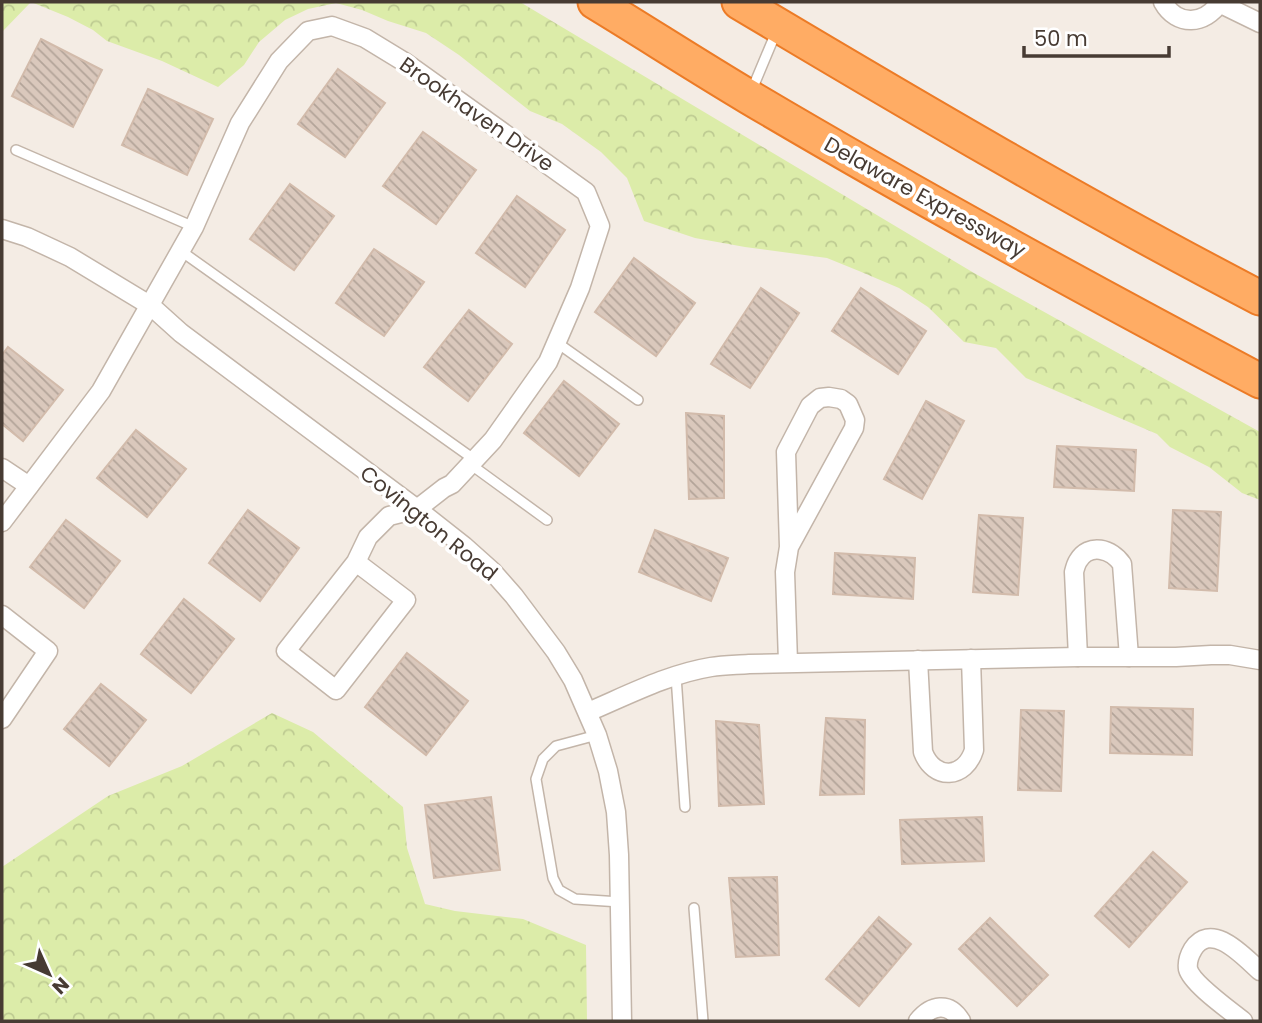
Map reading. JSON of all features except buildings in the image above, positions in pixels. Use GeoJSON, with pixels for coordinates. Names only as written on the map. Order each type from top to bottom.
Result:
{"type":"FeatureCollection","features":[{"type":"Feature","properties":{"kind":"highway","name":"Delaware Expressway"},"geometry":{"type":"LineString","coordinates":[[595,2],[749,97],[970,223],[1260,381]]}},
{"type":"Feature","properties":{"kind":"highway"},"geometry":{"type":"LineString","coordinates":[[739,2],[1075,197],[1260,298]]}},
{"type":"Feature","properties":{"kind":"street"},"geometry":{"type":"LineString","coordinates":[[1163,2],[1175,16],[1184,20],[1205,17],[1213,12],[1220,2],[1260,23]]}},
{"type":"Feature","properties":{"kind":"street","name":"Brookhaven Drive"},"geometry":{"type":"LineString","coordinates":[[2,522],[101,391],[194,227],[240,123],[279,61],[308,31],[332,26],[365,38],[406,62],[586,192],[600,226],[580,288],[548,362],[493,440],[452,484],[417,509],[389,516],[368,537],[356,562],[286,652],[336,690],[406,600],[356,562]]}},
{"type":"Feature","properties":{"kind":"street","name":"Covington Road"},"geometry":{"type":"LineString","coordinates":[[2,229],[27,237],[70,257],[150,306],[417,509],[492,571],[514,596],[556,652],[573,680],[597,735],[608,771],[616,812],[619,855],[622,1021]]}},
{"type":"Feature","properties":{"kind":"street"},"geometry":{"type":"LineString","coordinates":[[788,662],[785,572],[789,547],[786,452],[810,406],[820,398],[841,399],[853,412],[854,428],[789,547]]}},
{"type":"Feature","properties":{"kind":"street"},"geometry":{"type":"LineString","coordinates":[[2,468],[29,486]]}},
{"type":"Feature","properties":{"kind":"street"},"geometry":{"type":"LineString","coordinates":[[1078,657],[1073,572],[1083,555],[1095,550],[1111,552],[1122,564],[1129,657]]}},
{"type":"Feature","properties":{"kind":"street"},"geometry":{"type":"LineString","coordinates":[[2,615],[48,651],[2,719]]}},
{"type":"Feature","properties":{"kind":"street"},"geometry":{"type":"LineString","coordinates":[[588,712],[653,684],[710,667],[788,662],[1230,655],[1260,660]]}},
{"type":"Feature","properties":{"kind":"street"},"geometry":{"type":"LineString","coordinates":[[918,660],[923,752],[932,767],[949,773],[966,766],[974,750],[971,659]]}},
{"type":"Feature","properties":{"kind":"street"},"geometry":{"type":"LineString","coordinates":[[1243,1021],[1195,982],[1188,970],[1189,956],[1196,944],[1204,939],[1223,940],[1260,971]]}},
{"type":"Feature","properties":{"kind":"street"},"geometry":{"type":"LineString","coordinates":[[918,1021],[925,1013],[941,1008],[957,1014],[961,1021]]}},
{"type":"Feature","properties":{"kind":"lane"},"geometry":{"type":"LineString","coordinates":[[749,97],[779,25]]}},
{"type":"Feature","properties":{"kind":"lane"},"geometry":{"type":"LineString","coordinates":[[16,150],[194,227]]}},
{"type":"Feature","properties":{"kind":"lane"},"geometry":{"type":"LineString","coordinates":[[181,251],[473,462],[547,520]]}},
{"type":"Feature","properties":{"kind":"lane"},"geometry":{"type":"LineString","coordinates":[[556,342],[638,400]]}},
{"type":"Feature","properties":{"kind":"lane"},"geometry":{"type":"LineString","coordinates":[[676,676],[685,807]]}},
{"type":"Feature","properties":{"kind":"lane"},"geometry":{"type":"LineString","coordinates":[[597,735],[556,746],[543,759],[536,779],[553,878],[559,890],[575,899],[620,902]]}},
{"type":"Feature","properties":{"kind":"lane"},"geometry":{"type":"LineString","coordinates":[[694,908],[702,1021]]}},
{"type":"Feature","properties":{"kind":"green space"},"geometry":{"type":"Polygon","coordinates":[[[2,2],[31,2],[2,32],[2,2]]]}},
{"type":"Feature","properties":{"kind":"green space"},"geometry":{"type":"Polygon","coordinates":[[[31,2],[520,2],[974,273],[1260,432],[1260,500],[1242,493],[1209,467],[1170,447],[1157,434],[1026,378],[996,348],[964,342],[928,307],[899,288],[827,258],[695,238],[644,221],[627,178],[601,152],[562,124],[530,111],[459,55],[426,33],[336,3],[308,9],[285,20],[259,42],[244,65],[218,87],[162,61],[107,41],[68,17],[31,2]]]}},
{"type":"Feature","properties":{"kind":"green space"},"geometry":{"type":"Polygon","coordinates":[[[272,713],[313,732],[403,807],[407,848],[425,904],[455,911],[523,919],[586,945],[587,1021],[2,1021],[2,867],[108,796],[182,766],[272,713]]]}}]}
